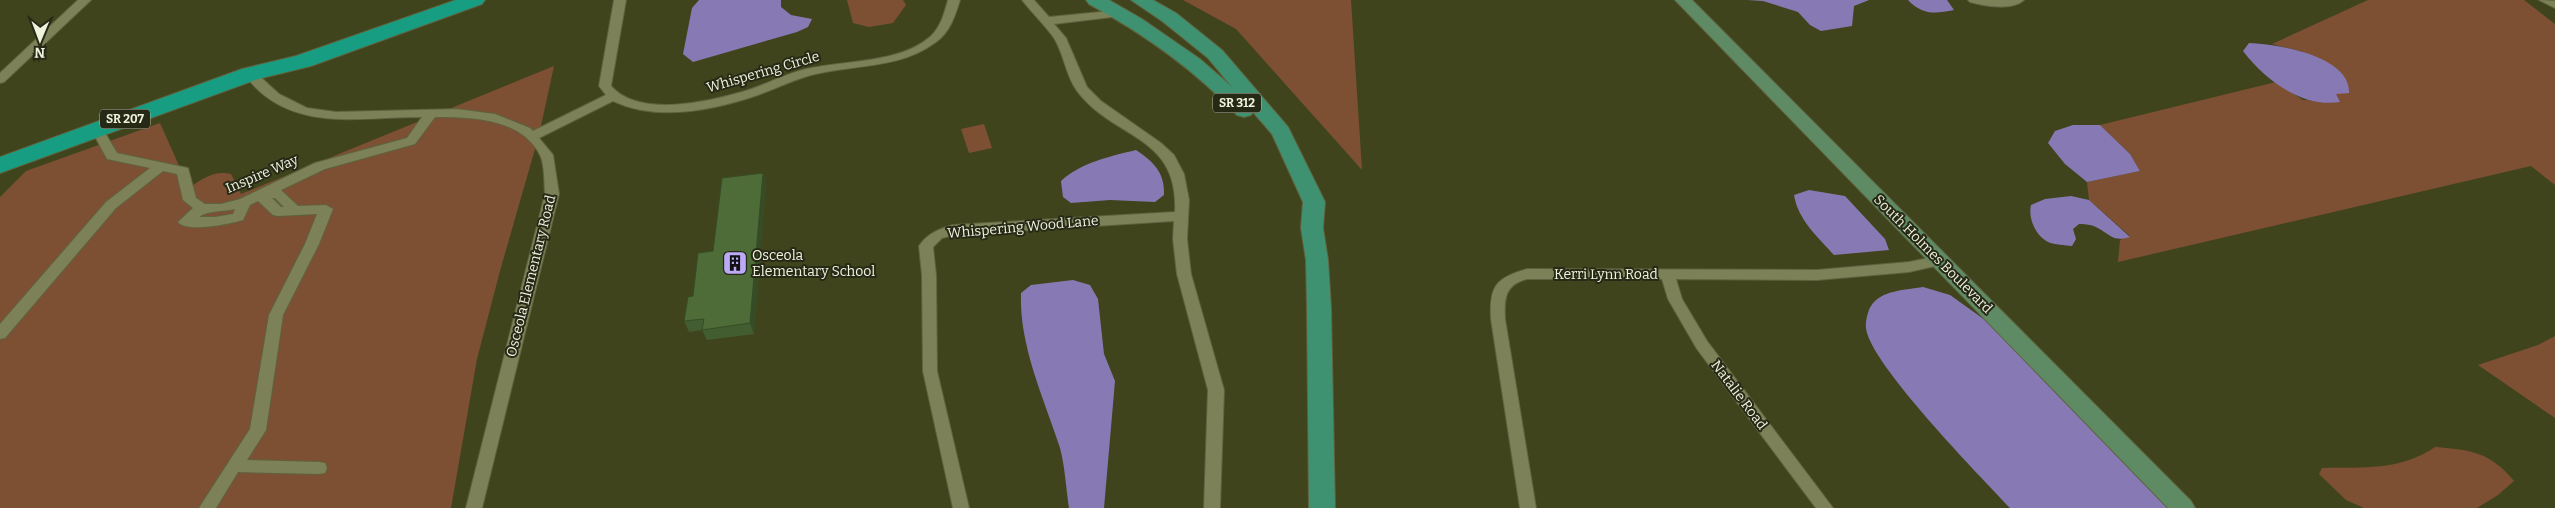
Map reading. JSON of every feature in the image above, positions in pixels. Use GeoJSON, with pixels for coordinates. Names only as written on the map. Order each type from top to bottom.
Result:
{"type":"FeatureCollection","features":[{"type":"Feature","properties":{"kind":"highway","name":"SR 207"},"geometry":{"type":"LineString","coordinates":[[0,165],[250,74],[303,62],[475,0]]}},
{"type":"Feature","properties":{"kind":"highway","name":"SR 207"},"geometry":{"type":"LineString","coordinates":[[250,74],[294,51],[427,1]]}},
{"type":"Feature","properties":{"kind":"main road","name":"SR 312"},"geometry":{"type":"LineString","coordinates":[[1095,0],[1121,13],[1200,66],[1227,92],[1266,137],[1312,228]]}},
{"type":"Feature","properties":{"kind":"main road","name":"South Holmes Boulevard"},"geometry":{"type":"LineString","coordinates":[[1683,0],[2183,508]]}},
{"type":"Feature","properties":{"kind":"main road","name":"SR 312"},"geometry":{"type":"LineString","coordinates":[[1144,2],[1169,17],[1215,54],[1281,132],[1314,202],[1312,228],[1317,260],[1319,308],[1322,508]]}},
{"type":"Feature","properties":{"kind":"main road"},"geometry":{"type":"LineString","coordinates":[[1121,13],[1139,11],[1144,2]]}},
{"type":"Feature","properties":{"kind":"street"},"geometry":{"type":"LineString","coordinates":[[0,78],[85,0]]}},
{"type":"Feature","properties":{"kind":"street"},"geometry":{"type":"LineString","coordinates":[[250,74],[280,102],[319,115],[356,117],[458,112],[492,117],[534,136],[612,97],[605,86],[605,78],[620,0]]}},
{"type":"Feature","properties":{"kind":"street","name":"Whispering Circle"},"geometry":{"type":"LineString","coordinates":[[612,97],[624,103],[649,107],[706,104],[747,95],[813,71],[892,59],[919,48],[937,34],[949,18],[954,0]]}},
{"type":"Feature","properties":{"kind":"street"},"geometry":{"type":"LineString","coordinates":[[1028,0],[1060,38],[1082,88],[1097,104],[1157,146],[1169,158],[1178,174],[1182,200],[1180,239],[1184,274],[1216,390],[1212,508]]}},
{"type":"Feature","properties":{"kind":"street"},"geometry":{"type":"LineString","coordinates":[[1974,0],[1991,4],[2018,0]]}},
{"type":"Feature","properties":{"kind":"street"},"geometry":{"type":"LineString","coordinates":[[2545,0],[2555,5]]}},
{"type":"Feature","properties":{"kind":"street"},"geometry":{"type":"LineString","coordinates":[[1046,21],[1121,13]]}},
{"type":"Feature","properties":{"kind":"street","name":"Inspire Way"},"geometry":{"type":"LineString","coordinates":[[202,208],[221,208],[244,202],[267,193],[320,166],[411,141],[432,112]]}},
{"type":"Feature","properties":{"kind":"street"},"geometry":{"type":"LineString","coordinates":[[97,129],[112,156],[183,171],[190,200],[202,208],[185,222],[215,222],[238,217],[244,202]]}},
{"type":"Feature","properties":{"kind":"street","name":"Osceola Elementary Road"},"geometry":{"type":"LineString","coordinates":[[474,508],[552,194],[551,167],[534,136]]}},
{"type":"Feature","properties":{"kind":"street"},"geometry":{"type":"LineString","coordinates":[[0,334],[111,204],[161,166]]}},
{"type":"Feature","properties":{"kind":"street"},"geometry":{"type":"LineString","coordinates":[[207,508],[258,430],[276,314],[312,244],[326,209],[278,212],[264,200],[267,193]]}},
{"type":"Feature","properties":{"kind":"street","name":"Whispering Wood Lane"},"geometry":{"type":"LineString","coordinates":[[961,508],[930,371],[929,275],[926,246],[930,240],[953,230],[1181,216]]}},
{"type":"Feature","properties":{"kind":"street","name":"Kerri Lynn Road"},"geometry":{"type":"LineString","coordinates":[[1528,508],[1497,305],[1501,285],[1514,277],[1527,274],[1817,275],[1909,267],[1939,261]]}},
{"type":"Feature","properties":{"kind":"street","name":"Natalie Road"},"geometry":{"type":"LineString","coordinates":[[1667,274],[1675,299],[1702,345],[1825,508]]}},
{"type":"Feature","properties":{"kind":"street"},"geometry":{"type":"LineString","coordinates":[[234,466],[319,468]]}},
{"type":"Feature","properties":{"kind":"shaded area"},"geometry":{"type":"Polygon","coordinates":[[[699,0],[781,0],[781,7],[791,15],[812,19],[808,27],[797,32],[693,62],[683,54],[692,8],[699,0]]]}},
{"type":"Feature","properties":{"kind":"shaded area"},"geometry":{"type":"Polygon","coordinates":[[[847,0],[903,0],[906,5],[893,23],[869,27],[853,23],[847,0]]]}},
{"type":"Feature","properties":{"kind":"shaded area"},"geometry":{"type":"Polygon","coordinates":[[[1183,0],[1351,0],[1362,170],[1236,29],[1183,0]]]}},
{"type":"Feature","properties":{"kind":"shaded area"},"geometry":{"type":"Polygon","coordinates":[[[1747,0],[1869,0],[1854,6],[1852,26],[1821,31],[1810,25],[1798,12],[1763,1],[1747,0]]]}},
{"type":"Feature","properties":{"kind":"shaded area"},"geometry":{"type":"Polygon","coordinates":[[[1908,0],[1947,0],[1954,10],[1941,12],[1924,11],[1908,0]]]}},
{"type":"Feature","properties":{"kind":"shaded area"},"geometry":{"type":"Polygon","coordinates":[[[2368,0],[2524,0],[2555,24],[2555,185],[2531,166],[2118,262],[2120,240],[2130,236],[2089,200],[2087,182],[2140,171],[2130,154],[2100,125],[2276,82],[2303,100],[2339,101],[2303,52],[2272,44],[2368,0]]]}},
{"type":"Feature","properties":{"kind":"shaded area"},"geometry":{"type":"Polygon","coordinates":[[[2249,43],[2277,46],[2310,54],[2326,61],[2338,70],[2346,80],[2349,93],[2336,94],[2340,102],[2326,103],[2312,101],[2286,90],[2262,72],[2243,51],[2249,43]]]}},
{"type":"Feature","properties":{"kind":"shaded area"},"geometry":{"type":"Polygon","coordinates":[[[554,66],[539,135],[477,359],[451,508],[0,508],[0,197],[26,171],[160,123],[189,188],[208,176],[225,173],[231,174],[241,194],[554,66]]]}},
{"type":"Feature","properties":{"kind":"shaded area"},"geometry":{"type":"Polygon","coordinates":[[[984,124],[992,148],[969,153],[961,129],[984,124]]]}},
{"type":"Feature","properties":{"kind":"shaded area"},"geometry":{"type":"Polygon","coordinates":[[[2073,125],[2100,125],[2130,154],[2140,171],[2087,182],[2065,164],[2048,143],[2055,131],[2073,125]]]}},
{"type":"Feature","properties":{"kind":"shaded area"},"geometry":{"type":"Polygon","coordinates":[[[1136,150],[1153,164],[1163,180],[1164,195],[1155,202],[1110,200],[1071,203],[1063,197],[1061,181],[1077,169],[1096,161],[1136,150]]]}},
{"type":"Feature","properties":{"kind":"shaded area"},"geometry":{"type":"Polygon","coordinates":[[[1809,190],[1845,196],[1885,239],[1889,250],[1834,255],[1804,220],[1796,204],[1794,195],[1809,190]]]}},
{"type":"Feature","properties":{"kind":"shaded area"},"geometry":{"type":"Polygon","coordinates":[[[2071,196],[2089,200],[2130,237],[2116,238],[2095,227],[2079,224],[2073,229],[2076,239],[2072,246],[2054,244],[2043,239],[2036,231],[2032,221],[2031,205],[2045,199],[2071,196]]]}},
{"type":"Feature","properties":{"kind":"shaded area"},"geometry":{"type":"Polygon","coordinates":[[[1073,280],[1090,285],[1098,299],[1104,354],[1115,381],[1104,508],[1069,508],[1060,448],[1028,352],[1021,313],[1021,293],[1031,285],[1073,280]]]}},
{"type":"Feature","properties":{"kind":"shaded area"},"geometry":{"type":"Polygon","coordinates":[[[1923,287],[1950,295],[2006,335],[2175,508],[2010,508],[1905,392],[1872,345],[1866,323],[1870,308],[1875,301],[1887,294],[1923,287]]]}},
{"type":"Feature","properties":{"kind":"shaded area"},"geometry":{"type":"Polygon","coordinates":[[[2555,336],[2555,418],[2478,365],[2538,345],[2555,336]]]}},
{"type":"Feature","properties":{"kind":"shaded area"},"geometry":{"type":"Polygon","coordinates":[[[2435,447],[2479,454],[2497,464],[2514,481],[2498,495],[2477,508],[2364,508],[2346,500],[2319,474],[2322,468],[2395,464],[2422,455],[2435,447]]]}},
{"type":"Feature","properties":{"kind":"building","name":"Osceola Elementary School"},"geometry":{"type":"Polygon","coordinates":[[[763,173],[750,323],[702,330],[704,319],[684,321],[688,297],[693,296],[698,253],[713,251],[722,178],[763,173]]]}},
{"type":"Feature","properties":{"kind":"place","name":"Osceola Elementary School"},"geometry":{"type":"Point","coordinates":[735,263]}}]}
